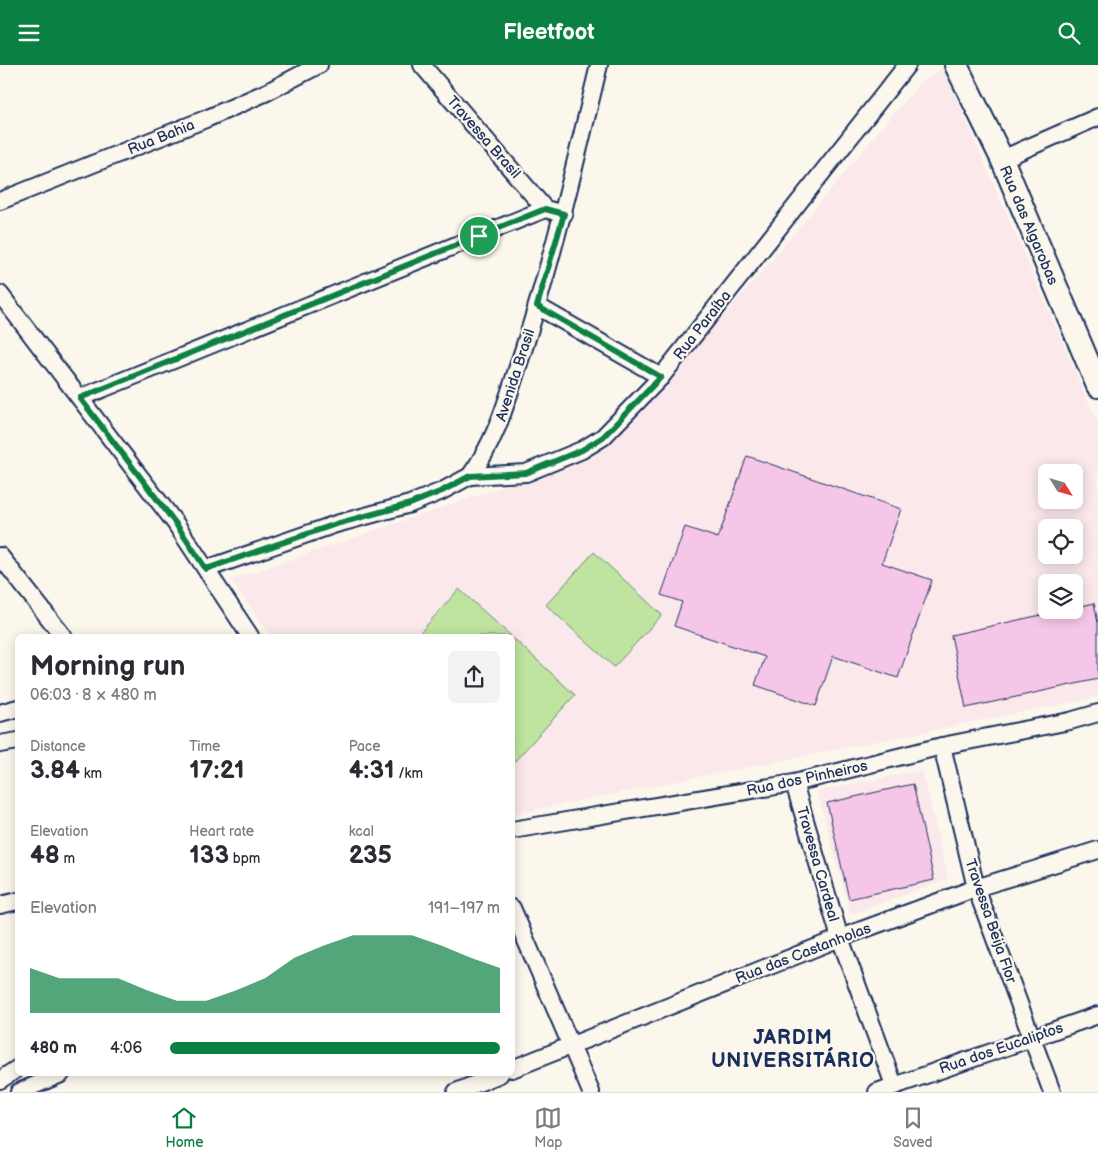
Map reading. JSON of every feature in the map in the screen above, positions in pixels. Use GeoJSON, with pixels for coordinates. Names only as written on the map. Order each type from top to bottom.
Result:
{"type":"FeatureCollection","features":[{"type":"Feature","properties":{"kind":"street","name":"Rua Bahia"},"geometry":{"type":"LineString","coordinates":[[0,201],[208,118],[267,92],[319,65]]}},
{"type":"Feature","properties":{"kind":"street","name":"Travessa Brasil"},"geometry":{"type":"LineString","coordinates":[[422,65],[545,209]]}},
{"type":"Feature","properties":{"kind":"street","name":"Avenida Brasil"},"geometry":{"type":"LineString","coordinates":[[470,476],[487,453],[500,420],[537,306],[564,214],[599,65]]}},
{"type":"Feature","properties":{"kind":"street","name":"Rua Paraíba"},"geometry":{"type":"LineString","coordinates":[[206,569],[336,524],[410,504],[442,491],[470,476],[526,473],[582,450],[603,437],[661,377],[907,65]]}},
{"type":"Feature","properties":{"kind":"street","name":"Rua das Algarobas"},"geometry":{"type":"LineString","coordinates":[[956,65],[1002,159],[1098,386]]}},
{"type":"Feature","properties":{"kind":"street"},"geometry":{"type":"LineString","coordinates":[[1002,159],[1098,117]]}},
{"type":"Feature","properties":{"kind":"street"},"geometry":{"type":"LineString","coordinates":[[80,398],[545,209],[564,214]]}},
{"type":"Feature","properties":{"kind":"street"},"geometry":{"type":"LineString","coordinates":[[0,294],[176,524],[249,634]]}},
{"type":"Feature","properties":{"kind":"street"},"geometry":{"type":"LineString","coordinates":[[537,306],[661,377]]}},
{"type":"Feature","properties":{"kind":"street"},"geometry":{"type":"LineString","coordinates":[[0,555],[61,634]]}},
{"type":"Feature","properties":{"kind":"street"},"geometry":{"type":"LineString","coordinates":[[0,713],[15,709]]}},
{"type":"Feature","properties":{"kind":"street","name":"Rua dos Pinheiros"},"geometry":{"type":"LineString","coordinates":[[515,830],[794,783],[942,746],[1070,721],[1098,713]]}},
{"type":"Feature","properties":{"kind":"street"},"geometry":{"type":"LineString","coordinates":[[0,744],[15,742]]}},
{"type":"Feature","properties":{"kind":"street","name":"Travessa Beija Flor"},"geometry":{"type":"LineString","coordinates":[[942,746],[976,888],[1052,1092]]}},
{"type":"Feature","properties":{"kind":"street","name":"Travessa Cardeal"},"geometry":{"type":"LineString","coordinates":[[794,783],[840,939],[894,1085]]}},
{"type":"Feature","properties":{"kind":"street","name":"Rua das Castanholas"},"geometry":{"type":"LineString","coordinates":[[515,1068],[840,939],[976,888],[1098,850]]}},
{"type":"Feature","properties":{"kind":"street"},"geometry":{"type":"LineString","coordinates":[[0,905],[15,902]]}},
{"type":"Feature","properties":{"kind":"street"},"geometry":{"type":"LineString","coordinates":[[515,915],[591,1092]]}},
{"type":"Feature","properties":{"kind":"street","name":"Rua dos Eucaliptos"},"geometry":{"type":"LineString","coordinates":[[876,1092],[1098,1015]]}},
{"type":"Feature","properties":{"kind":"street"},"geometry":{"type":"LineString","coordinates":[[0,1080],[15,1069]]}},
{"type":"Feature","properties":{"kind":"street"},"geometry":{"type":"LineString","coordinates":[[19,1092],[55,1076]]}},
{"type":"Feature","properties":{"kind":"street"},"geometry":{"type":"LineString","coordinates":[[456,1092],[495,1076]]}},
{"type":"Feature","properties":{"kind":"shaded area"},"geometry":{"type":"Polygon","coordinates":[[[943,68],[1098,424],[1098,697],[515,814],[515,634],[270,634],[231,580],[595,455],[664,383],[760,274],[920,83],[943,68]]]}},
{"type":"Feature","properties":{"kind":"shaded area"},"geometry":{"type":"Polygon","coordinates":[[[922,770],[948,879],[851,914],[817,791],[922,770]]]}},
{"type":"Feature","properties":{"kind":"green space"},"geometry":{"type":"Polygon","coordinates":[[[594,552],[662,615],[614,667],[546,605],[594,552]]]}},
{"type":"Feature","properties":{"kind":"green space"},"geometry":{"type":"Polygon","coordinates":[[[459,589],[509,634],[419,634],[459,589]]]}},
{"type":"Feature","properties":{"kind":"green space"},"geometry":{"type":"Polygon","coordinates":[[[515,640],[575,695],[515,761],[515,640]]]}},
{"type":"Feature","properties":{"kind":"building"},"geometry":{"type":"Polygon","coordinates":[[[747,456],[901,509],[882,563],[932,580],[898,678],[833,656],[816,706],[755,685],[765,657],[674,626],[682,602],[661,595],[685,527],[718,538],[747,456]]]}},
{"type":"Feature","properties":{"kind":"building"},"geometry":{"type":"Polygon","coordinates":[[[1094,603],[1098,623],[1098,679],[966,708],[951,635],[1038,616],[1038,619],[1083,619],[1083,606],[1094,603]]]}},
{"type":"Feature","properties":{"kind":"building"},"geometry":{"type":"Polygon","coordinates":[[[913,784],[934,880],[849,899],[827,803],[913,784]]]}},
{"type":"Feature","properties":{"kind":"district","name":"JARDIM UNIVERSITÁRIO"},"geometry":{"type":"Point","coordinates":[793,1048]}},
{"type":"Feature","properties":{"kind":"route"},"geometry":{"type":"LineString","coordinates":[[545,209],[564,214],[537,306],[661,377],[603,437],[582,450],[526,473],[470,476],[442,491],[410,504],[336,524],[206,569],[176,524],[80,398],[146,371],[479,236],[545,209]]}}]}
